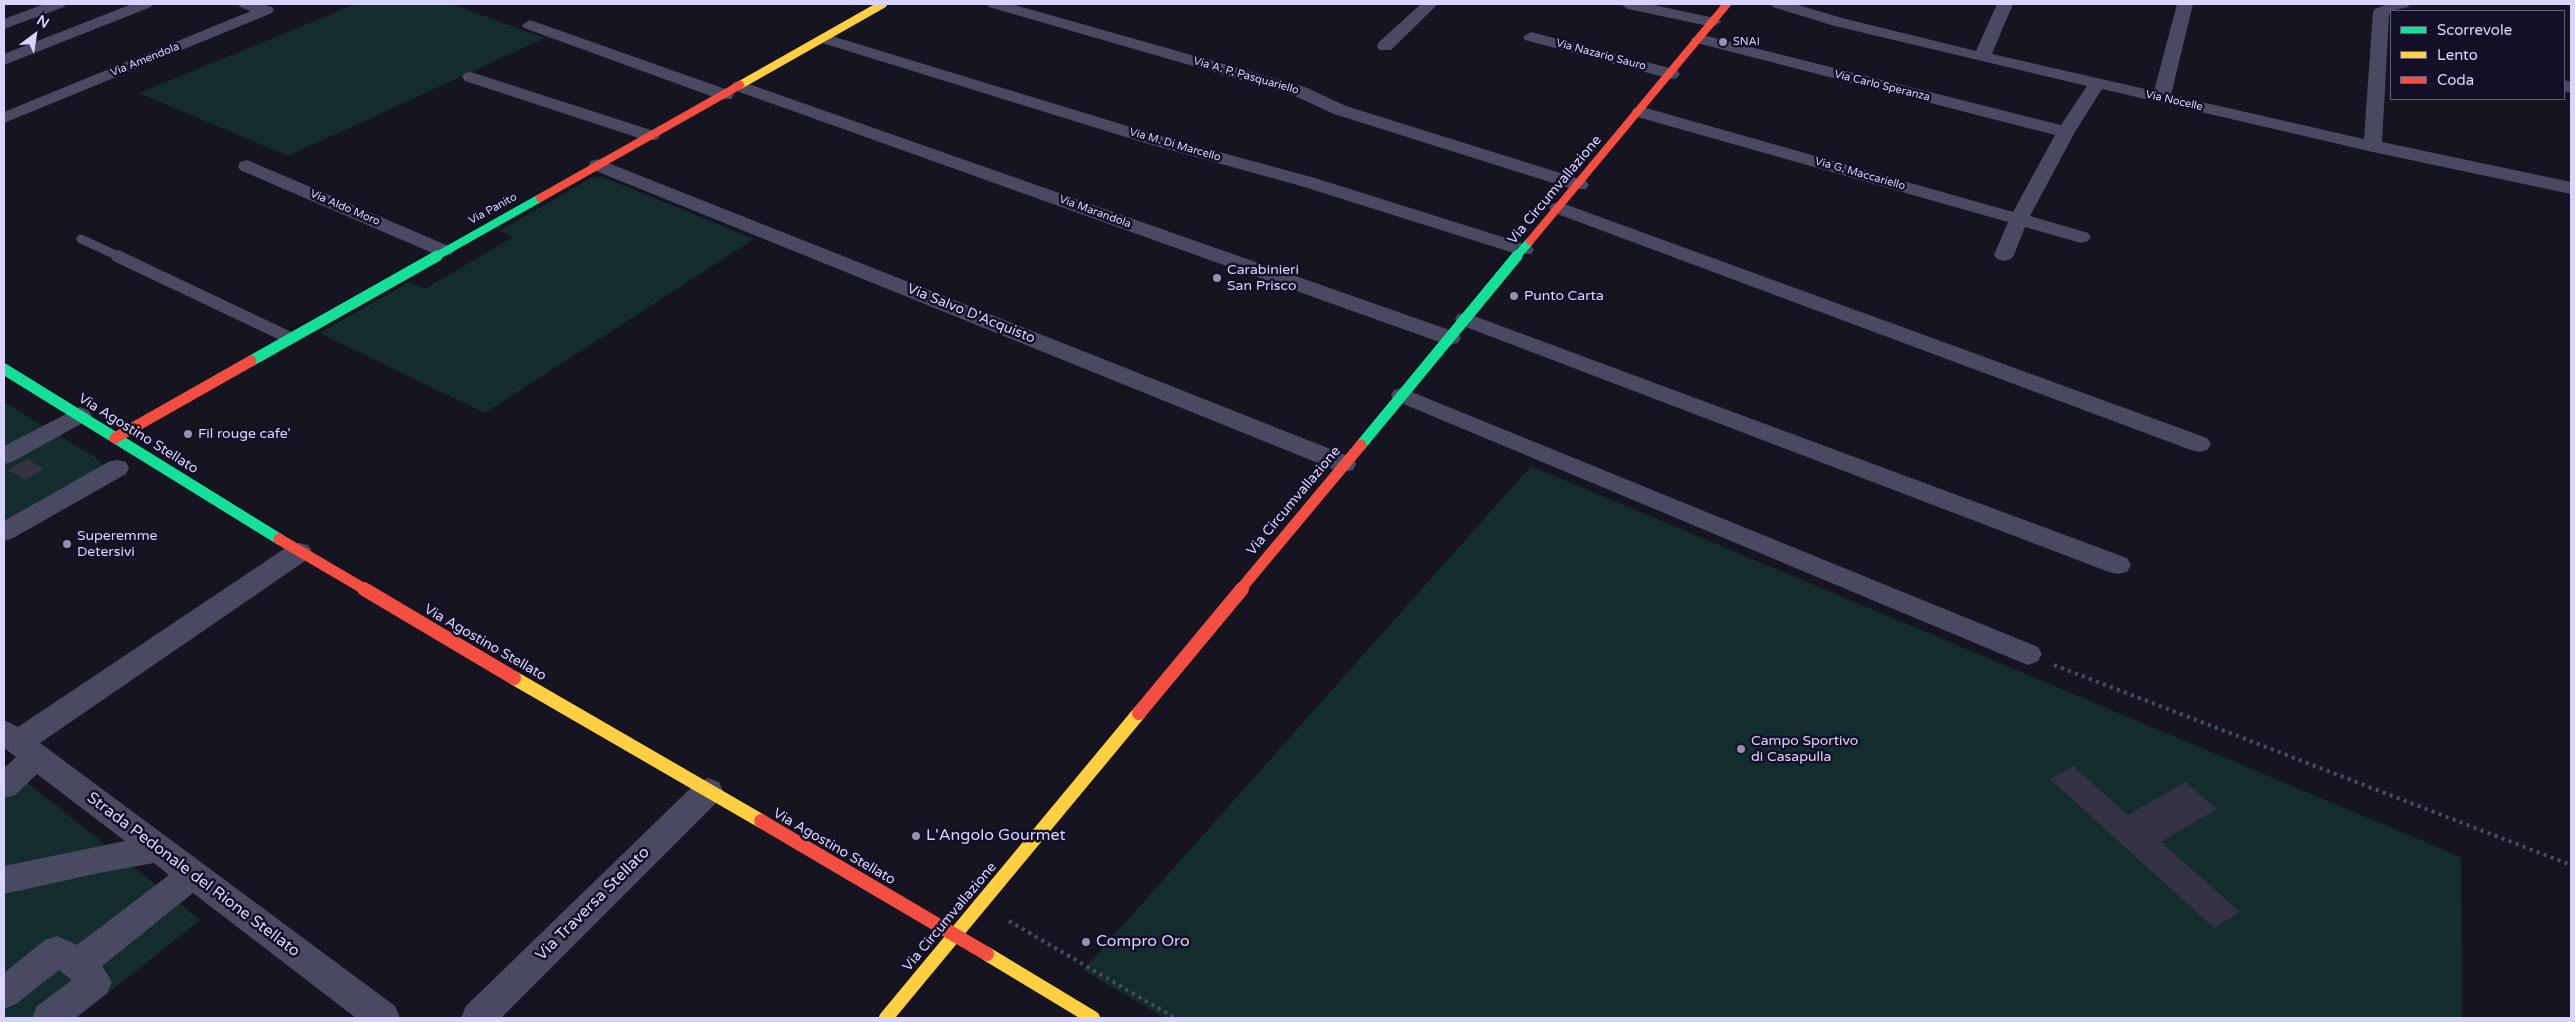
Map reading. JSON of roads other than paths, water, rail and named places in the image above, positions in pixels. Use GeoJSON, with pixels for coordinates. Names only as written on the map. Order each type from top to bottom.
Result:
{"type":"FeatureCollection","features":[{"type":"Feature","properties":{"kind":"street"},"geometry":{"type":"LineString","coordinates":[[4,24],[58,4]]}},
{"type":"Feature","properties":{"kind":"street"},"geometry":{"type":"LineString","coordinates":[[4,60],[146,4]]}},
{"type":"Feature","properties":{"kind":"street","name":"Via Amendola"},"geometry":{"type":"LineString","coordinates":[[4,118],[266,10],[246,4]]}},
{"type":"Feature","properties":{"kind":"street","name":"Via Panito"},"geometry":{"type":"LineString","coordinates":[[115,438],[883,4]]}},
{"type":"Feature","properties":{"kind":"street","name":"Via A. P. Pasquariello"},"geometry":{"type":"LineString","coordinates":[[995,4],[1299,91],[1340,110],[1578,185]]}},
{"type":"Feature","properties":{"kind":"street"},"geometry":{"type":"LineString","coordinates":[[1385,46],[1430,4]]}},
{"type":"Feature","properties":{"kind":"street"},"geometry":{"type":"LineString","coordinates":[[1628,4],[1713,22]]}},
{"type":"Feature","properties":{"kind":"street","name":"Via Circumvallazione"},"geometry":{"type":"LineString","coordinates":[[886,1018],[1344,464],[1640,112],[1727,4]]}},
{"type":"Feature","properties":{"kind":"street","name":"Via Nocelle"},"geometry":{"type":"LineString","coordinates":[[1779,4],[1838,22],[1982,57],[2373,146],[2571,188]]}},
{"type":"Feature","properties":{"kind":"street"},"geometry":{"type":"LineString","coordinates":[[1982,57],[2005,4]]}},
{"type":"Feature","properties":{"kind":"street"},"geometry":{"type":"LineString","coordinates":[[2161,98],[2185,4]]}},
{"type":"Feature","properties":{"kind":"street"},"geometry":{"type":"LineString","coordinates":[[2373,146],[2380,11],[2402,4]]}},
{"type":"Feature","properties":{"kind":"street","name":"Via Marandola"},"geometry":{"type":"LineString","coordinates":[[530,25],[733,90],[1450,338]]}},
{"type":"Feature","properties":{"kind":"street","name":"Via Nazario Sauro"},"geometry":{"type":"LineString","coordinates":[[1531,37],[1671,74]]}},
{"type":"Feature","properties":{"kind":"street","name":"Via M. Di Marcello"},"geometry":{"type":"LineString","coordinates":[[825,38],[1151,139],[1308,182],[1524,250]]}},
{"type":"Feature","properties":{"kind":"street","name":"Via Carlo Speranza"},"geometry":{"type":"LineString","coordinates":[[1699,39],[2066,132]]}},
{"type":"Feature","properties":{"kind":"street"},"geometry":{"type":"LineString","coordinates":[[4,47],[21,53]]}},
{"type":"Feature","properties":{"kind":"street"},"geometry":{"type":"LineString","coordinates":[[471,77],[651,136]]}},
{"type":"Feature","properties":{"kind":"street"},"geometry":{"type":"LineString","coordinates":[[2004,255],[2019,220],[2066,132],[2097,83]]}},
{"type":"Feature","properties":{"kind":"street","name":"Via G. Maccariello"},"geometry":{"type":"LineString","coordinates":[[1640,112],[2081,237]]}},
{"type":"Feature","properties":{"kind":"street","name":"Via Salvo D'Acquisto"},"geometry":{"type":"LineString","coordinates":[[598,165],[1344,464]]}},
{"type":"Feature","properties":{"kind":"street","name":"Via Aldo Moro"},"geometry":{"type":"LineString","coordinates":[[247,166],[444,251]]}},
{"type":"Feature","properties":{"kind":"street"},"geometry":{"type":"LineString","coordinates":[[1559,208],[2199,444]]}},
{"type":"Feature","properties":{"kind":"street"},"geometry":{"type":"LineString","coordinates":[[1466,319],[2118,565]]}},
{"type":"Feature","properties":{"kind":"street","name":"Via Agostino Stellato"},"geometry":{"type":"LineString","coordinates":[[4,369],[299,552],[955,935],[1093,1018]]}},
{"type":"Feature","properties":{"kind":"street"},"geometry":{"type":"LineString","coordinates":[[1402,395],[2028,654]]}},
{"type":"Feature","properties":{"kind":"street"},"geometry":{"type":"LineString","coordinates":[[4,456],[80,415]]}},
{"type":"Feature","properties":{"kind":"street"},"geometry":{"type":"LineString","coordinates":[[4,532],[117,468]]}},
{"type":"Feature","properties":{"kind":"street"},"geometry":{"type":"LineString","coordinates":[[4,786],[19,744],[299,552]]}},
{"type":"Feature","properties":{"kind":"street","name":"Strada Pedonale del Rione Stellato"},"geometry":{"type":"LineString","coordinates":[[19,744],[383,1018]]}},
{"type":"Feature","properties":{"kind":"street","name":"Via Traversa Stellato"},"geometry":{"type":"LineString","coordinates":[[478,1018],[708,791]]}},
{"type":"Feature","properties":{"kind":"street"},"geometry":{"type":"LineString","coordinates":[[4,880],[100,859],[160,849]]}},
{"type":"Feature","properties":{"kind":"street"},"geometry":{"type":"LineString","coordinates":[[79,964],[193,874]]}},
{"type":"Feature","properties":{"kind":"street"},"geometry":{"type":"LineString","coordinates":[[4,993],[57,951],[79,964],[95,982],[49,1018]]}},
{"type":"Feature","properties":{"kind":"lane"},"geometry":{"type":"LineString","coordinates":[[81,239],[290,338]]}},
{"type":"Feature","properties":{"kind":"place","name":"SNAI"},"geometry":{"type":"Point","coordinates":[1723,42]}},
{"type":"Feature","properties":{"kind":"place","name":"Carabinieri San Prisco"},"geometry":{"type":"Point","coordinates":[1217,278]}},
{"type":"Feature","properties":{"kind":"place","name":"Punto Carta"},"geometry":{"type":"Point","coordinates":[1514,296]}},
{"type":"Feature","properties":{"kind":"place","name":"Fil rouge cafe'"},"geometry":{"type":"Point","coordinates":[188,434]}},
{"type":"Feature","properties":{"kind":"place","name":"Superemme Detersivi"},"geometry":{"type":"Point","coordinates":[67,544]}},
{"type":"Feature","properties":{"kind":"place","name":"Campo Sportivo di Casapulla"},"geometry":{"type":"Point","coordinates":[1741,749]}},
{"type":"Feature","properties":{"kind":"place","name":"L'Angolo Gourmet"},"geometry":{"type":"Point","coordinates":[916,836]}},
{"type":"Feature","properties":{"kind":"place","name":"Compro Oro"},"geometry":{"type":"Point","coordinates":[1086,942]}}]}
